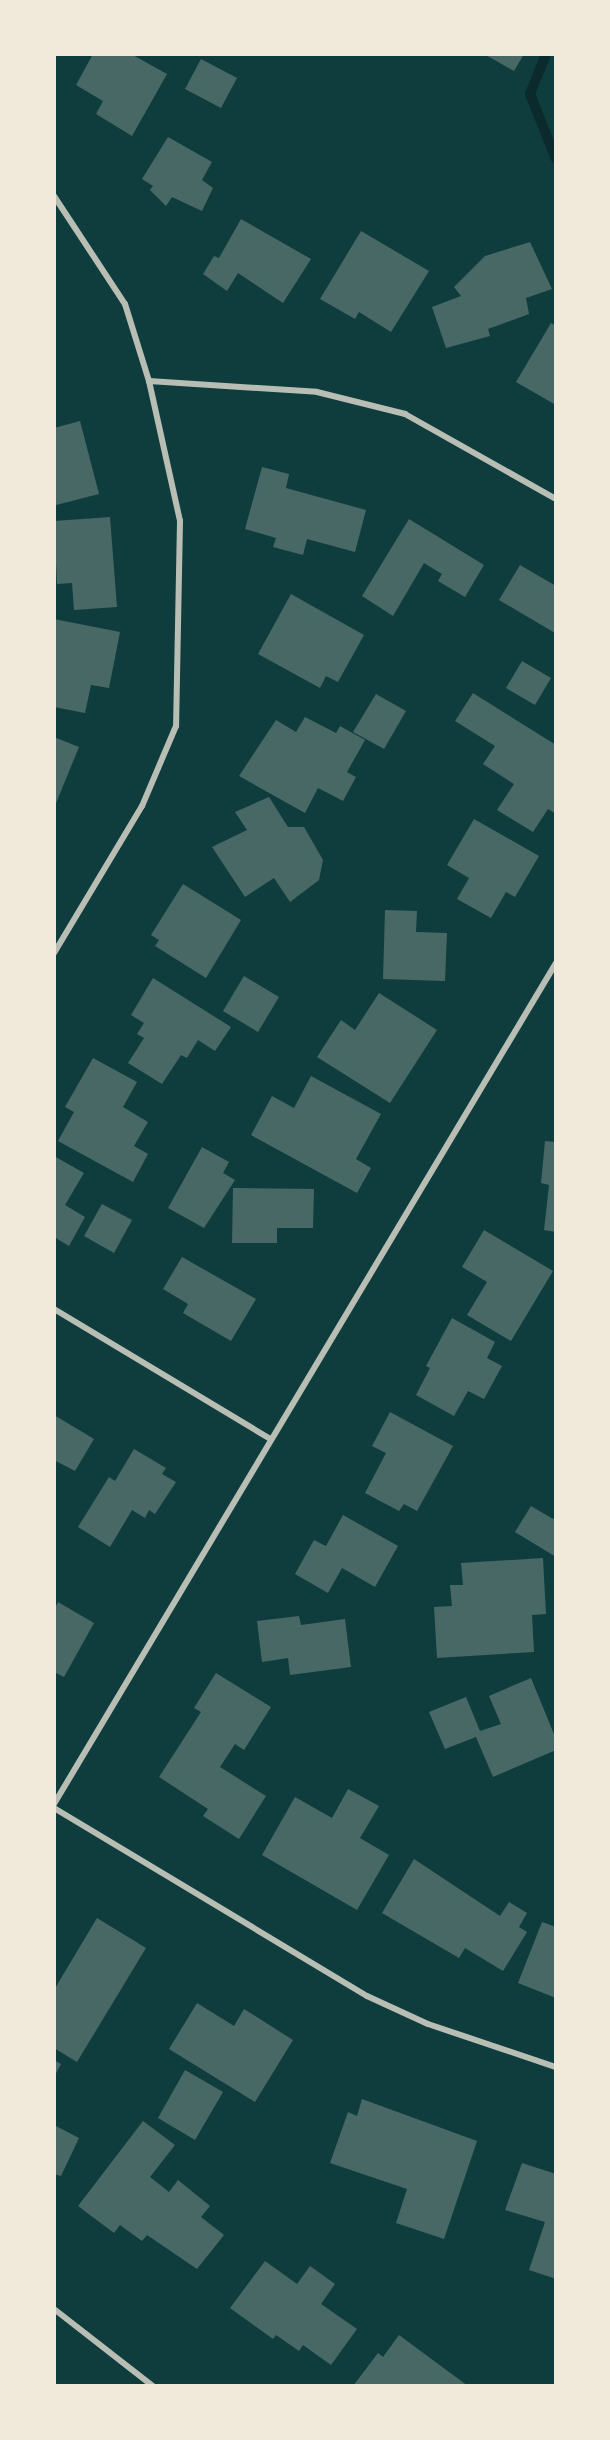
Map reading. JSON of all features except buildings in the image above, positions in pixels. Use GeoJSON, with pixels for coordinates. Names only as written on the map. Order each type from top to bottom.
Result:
{"type":"FeatureCollection","features":[{"type":"Feature","properties":{"kind":"street"},"geometry":{"type":"LineString","coordinates":[[54,196],[125,304],[149,381],[180,521],[176,726],[142,806],[54,953]]}},
{"type":"Feature","properties":{"kind":"street"},"geometry":{"type":"LineString","coordinates":[[149,381],[317,392],[405,414],[556,499]]}},
{"type":"Feature","properties":{"kind":"street"},"geometry":{"type":"LineString","coordinates":[[556,963],[270,1439],[54,1806],[367,1996],[428,2024],[556,2067]]}},
{"type":"Feature","properties":{"kind":"street"},"geometry":{"type":"LineString","coordinates":[[54,1309],[270,1439]]}},
{"type":"Feature","properties":{"kind":"street"},"geometry":{"type":"LineString","coordinates":[[54,2309],[153,2386]]}},
{"type":"Feature","properties":{"kind":"waterway"},"geometry":{"type":"LineString","coordinates":[[546,54],[530,94],[556,159]]}}]}
